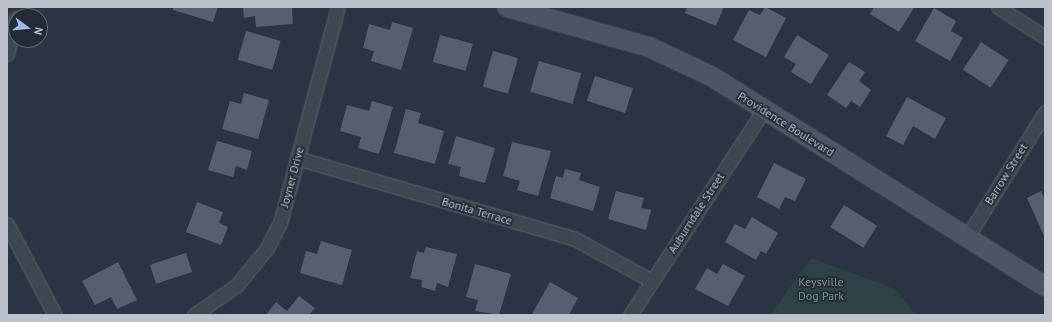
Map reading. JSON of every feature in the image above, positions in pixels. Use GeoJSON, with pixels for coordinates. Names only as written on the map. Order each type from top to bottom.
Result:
{"type":"FeatureCollection","features":[{"type":"Feature","properties":{"kind":"main road","name":"Providence Boulevard"},"geometry":{"type":"LineString","coordinates":[[507,7],[650,46],[711,76],[763,111],[1045,286]]}},
{"type":"Feature","properties":{"kind":"street","name":"Joyner Drive"},"geometry":{"type":"LineString","coordinates":[[194,315],[237,285],[267,248],[280,223],[296,158],[338,7]]}},
{"type":"Feature","properties":{"kind":"street"},"geometry":{"type":"LineString","coordinates":[[998,7],[1045,37]]}},
{"type":"Feature","properties":{"kind":"street","name":"Auburndale Street"},"geometry":{"type":"LineString","coordinates":[[630,315],[763,111]]}},
{"type":"Feature","properties":{"kind":"street","name":"Barrow Street"},"geometry":{"type":"LineString","coordinates":[[968,237],[1045,112]]}},
{"type":"Feature","properties":{"kind":"street","name":"Bonita Terrace"},"geometry":{"type":"LineString","coordinates":[[296,158],[574,239],[652,280]]}},
{"type":"Feature","properties":{"kind":"street"},"geometry":{"type":"LineString","coordinates":[[7,224],[55,315]]}},
{"type":"Feature","properties":{"kind":"green space","name":"Keysville Dog Park"},"geometry":{"type":"Polygon","coordinates":[[[811,258],[895,289],[916,315],[770,315],[811,258]]]}},
{"type":"Feature","properties":{"kind":"building"},"geometry":{"type":"Polygon","coordinates":[[[173,7],[218,7],[213,22],[173,10],[173,7]]]}},
{"type":"Feature","properties":{"kind":"building"},"geometry":{"type":"Polygon","coordinates":[[[243,7],[292,7],[293,24],[256,27],[255,16],[244,18],[243,7]]]}},
{"type":"Feature","properties":{"kind":"building"},"geometry":{"type":"Polygon","coordinates":[[[687,7],[724,7],[716,26],[685,13],[687,7]]]}},
{"type":"Feature","properties":{"kind":"building"},"geometry":{"type":"Polygon","coordinates":[[[765,7],[786,18],[766,57],[733,40],[749,10],[760,15],[765,7]]]}},
{"type":"Feature","properties":{"kind":"building"},"geometry":{"type":"Polygon","coordinates":[[[874,7],[914,8],[899,32],[870,14],[874,7]]]}},
{"type":"Feature","properties":{"kind":"building"},"geometry":{"type":"Polygon","coordinates":[[[934,8],[956,21],[951,31],[963,38],[950,61],[915,41],[934,8]]]}},
{"type":"Feature","properties":{"kind":"building"},"geometry":{"type":"Polygon","coordinates":[[[392,22],[413,28],[401,70],[371,61],[374,51],[363,48],[369,24],[390,30],[392,22]]]}},
{"type":"Feature","properties":{"kind":"building"},"geometry":{"type":"Polygon","coordinates":[[[246,31],[281,41],[272,70],[238,60],[246,31]]]}},
{"type":"Feature","properties":{"kind":"building"},"geometry":{"type":"Polygon","coordinates":[[[440,35],[473,44],[466,71],[433,62],[440,35]]]}},
{"type":"Feature","properties":{"kind":"building"},"geometry":{"type":"Polygon","coordinates":[[[797,35],[829,55],[811,84],[791,72],[796,64],[784,57],[797,35]]]}},
{"type":"Feature","properties":{"kind":"building"},"geometry":{"type":"Polygon","coordinates":[[[981,42],[1009,60],[991,88],[963,70],[981,42]]]}},
{"type":"Feature","properties":{"kind":"building"},"geometry":{"type":"Polygon","coordinates":[[[493,51],[518,58],[508,94],[483,87],[493,51]]]}},
{"type":"Feature","properties":{"kind":"building"},"geometry":{"type":"Polygon","coordinates":[[[539,61],[581,73],[572,104],[530,92],[539,61]]]}},
{"type":"Feature","properties":{"kind":"building"},"geometry":{"type":"Polygon","coordinates":[[[849,62],[865,72],[859,81],[871,90],[860,107],[851,101],[846,108],[827,95],[849,62]]]}},
{"type":"Feature","properties":{"kind":"building"},"geometry":{"type":"Polygon","coordinates":[[[595,76],[633,88],[625,113],[587,101],[595,76]]]}},
{"type":"Feature","properties":{"kind":"building"},"geometry":{"type":"Polygon","coordinates":[[[244,93],[269,100],[258,139],[222,129],[230,101],[241,104],[244,93]]]}},
{"type":"Feature","properties":{"kind":"building"},"geometry":{"type":"Polygon","coordinates":[[[907,97],[946,118],[935,139],[913,126],[903,145],[886,136],[907,97]]]}},
{"type":"Feature","properties":{"kind":"building"},"geometry":{"type":"Polygon","coordinates":[[[372,101],[393,107],[379,154],[358,148],[361,137],[340,131],[347,105],[369,111],[372,101]]]}},
{"type":"Feature","properties":{"kind":"building"},"geometry":{"type":"Polygon","coordinates":[[[406,109],[421,113],[418,123],[444,131],[435,164],[394,153],[406,109]]]}},
{"type":"Feature","properties":{"kind":"building"},"geometry":{"type":"Polygon","coordinates":[[[456,136],[495,148],[485,183],[459,176],[461,167],[448,164],[456,136]]]}},
{"type":"Feature","properties":{"kind":"building"},"geometry":{"type":"Polygon","coordinates":[[[217,141],[252,151],[247,170],[236,166],[233,177],[208,170],[217,141]]]}},
{"type":"Feature","properties":{"kind":"building"},"geometry":{"type":"Polygon","coordinates":[[[512,142],[551,151],[538,196],[517,190],[520,181],[503,176],[512,142]]]}},
{"type":"Feature","properties":{"kind":"building"},"geometry":{"type":"Polygon","coordinates":[[[774,163],[806,179],[795,201],[785,197],[779,209],[757,197],[774,163]]]}},
{"type":"Feature","properties":{"kind":"building"},"geometry":{"type":"Polygon","coordinates":[[[565,169],[581,173],[579,180],[600,187],[593,211],[550,198],[556,176],[563,178],[565,169]]]}},
{"type":"Feature","properties":{"kind":"building"},"geometry":{"type":"Polygon","coordinates":[[[616,191],[644,198],[641,208],[651,210],[646,230],[608,219],[616,191]]]}},
{"type":"Feature","properties":{"kind":"building"},"geometry":{"type":"Polygon","coordinates":[[[1041,191],[1045,200],[1044,236],[1027,198],[1041,191]]]}},
{"type":"Feature","properties":{"kind":"building"},"geometry":{"type":"Polygon","coordinates":[[[197,202],[223,212],[219,223],[228,227],[221,245],[186,232],[197,202]]]}},
{"type":"Feature","properties":{"kind":"building"},"geometry":{"type":"Polygon","coordinates":[[[844,205],[877,226],[863,248],[830,227],[844,205]]]}},
{"type":"Feature","properties":{"kind":"building"},"geometry":{"type":"Polygon","coordinates":[[[752,217],[778,233],[766,254],[761,251],[756,260],[725,242],[735,224],[745,229],[752,217]]]}},
{"type":"Feature","properties":{"kind":"building"},"geometry":{"type":"Polygon","coordinates":[[[321,241],[352,250],[342,285],[300,273],[306,251],[317,254],[321,241]]]}},
{"type":"Feature","properties":{"kind":"building"},"geometry":{"type":"Polygon","coordinates":[[[426,247],[457,254],[448,287],[437,283],[435,291],[421,287],[422,280],[410,278],[417,251],[424,253],[426,247]]]}},
{"type":"Feature","properties":{"kind":"building"},"geometry":{"type":"Polygon","coordinates":[[[186,253],[192,272],[156,284],[150,265],[186,253]]]}},
{"type":"Feature","properties":{"kind":"building"},"geometry":{"type":"Polygon","coordinates":[[[118,262],[137,300],[117,309],[111,297],[95,305],[82,281],[118,262]]]}},
{"type":"Feature","properties":{"kind":"building"},"geometry":{"type":"Polygon","coordinates":[[[475,264],[511,274],[499,315],[475,311],[478,300],[466,297],[475,264]]]}},
{"type":"Feature","properties":{"kind":"building"},"geometry":{"type":"Polygon","coordinates":[[[723,264],[745,276],[728,306],[695,289],[707,268],[717,274],[723,264]]]}},
{"type":"Feature","properties":{"kind":"building"},"geometry":{"type":"Polygon","coordinates":[[[550,282],[578,298],[569,315],[532,314],[550,282]]]}},
{"type":"Feature","properties":{"kind":"building"},"geometry":{"type":"Polygon","coordinates":[[[299,296],[315,308],[309,315],[266,315],[276,302],[287,311],[299,296]]]}}]}
